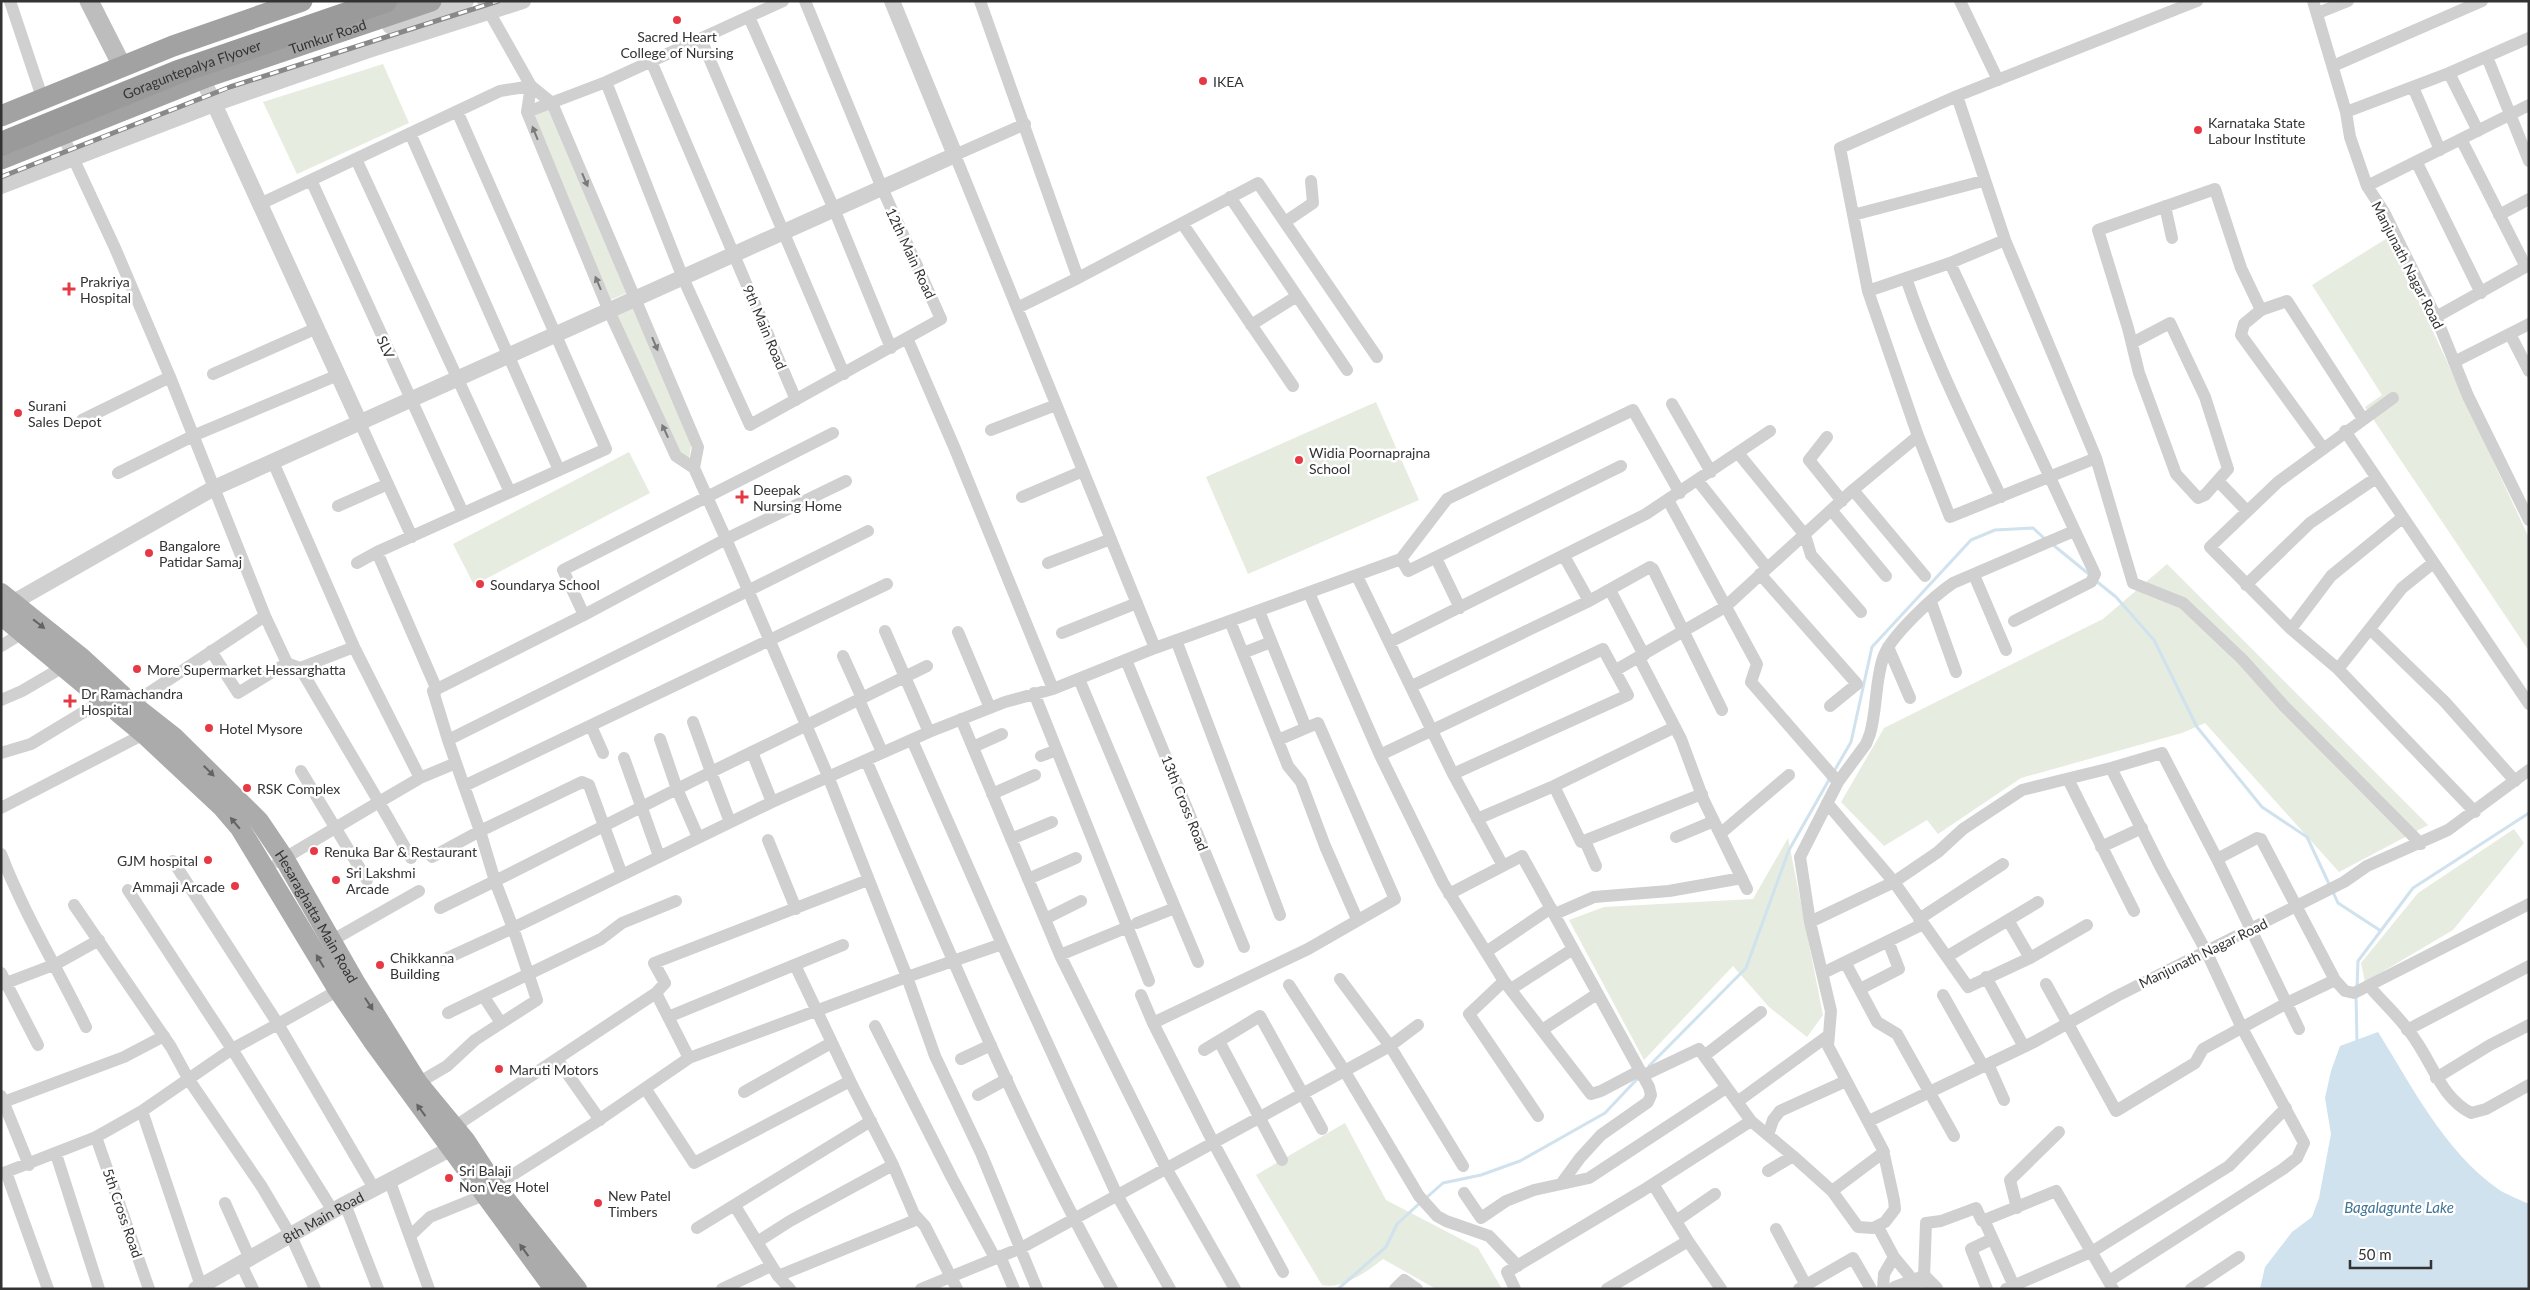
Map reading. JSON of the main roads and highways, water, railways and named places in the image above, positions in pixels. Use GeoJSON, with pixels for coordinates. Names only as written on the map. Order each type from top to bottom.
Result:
{"type":"FeatureCollection","features":[{"type":"Feature","properties":{"kind":"highway","name":"Goraguntepalya Flyover"},"geometry":{"type":"LineString","coordinates":[[1,130],[180,58],[343,1]]}},
{"type":"Feature","properties":{"kind":"highway","name":"Goraguntepalya Flyover"},"geometry":{"type":"LineString","coordinates":[[1,144],[178,72],[385,1]]}},
{"type":"Feature","properties":{"kind":"highway","name":"Tumkur Road"},"geometry":{"type":"LineString","coordinates":[[1,159],[63,137],[209,76],[430,1]]}},
{"type":"Feature","properties":{"kind":"highway"},"geometry":{"type":"LineString","coordinates":[[1,116],[285,3]]}},
{"type":"Feature","properties":{"kind":"main road"},"geometry":{"type":"LineString","coordinates":[[89,1],[119,60]]}},
{"type":"Feature","properties":{"kind":"main road","name":"Hesaraghatta Main Road"},"geometry":{"type":"LineString","coordinates":[[5,604],[24,632],[102,701],[144,734],[222,807],[240,828],[346,986],[418,1083],[465,1140],[489,1191],[554,1289]]}},
{"type":"Feature","properties":{"kind":"main road","name":"Hesaraghatta Main Road"},"geometry":{"type":"LineString","coordinates":[[5,604],[82,658],[132,704],[174,737],[258,820],[284,858],[331,941],[346,986],[404,1087],[452,1148],[577,1289]]}},
{"type":"Feature","properties":{"kind":"water","name":"Bagalagunte Lake"},"geometry":{"type":"Polygon","coordinates":[[[2378,1032],[2430,1116],[2461,1156],[2498,1189],[2529,1204],[2529,1289],[2260,1289],[2265,1267],[2292,1232],[2312,1217],[2319,1198],[2331,1134],[2325,1098],[2331,1071],[2340,1046],[2378,1032]]]}},
{"type":"Feature","properties":{"kind":"waterway"},"geometry":{"type":"LineString","coordinates":[[1833,773],[1851,742],[1872,647],[1971,540],[1995,530],[2033,528],[2045,539]]}},
{"type":"Feature","properties":{"kind":"waterway"},"geometry":{"type":"LineString","coordinates":[[2052,544],[2090,575]]}},
{"type":"Feature","properties":{"kind":"waterway"},"geometry":{"type":"LineString","coordinates":[[2096,581],[2116,597],[2154,640],[2197,727],[2262,807],[2307,837],[2330,886]]}},
{"type":"Feature","properties":{"kind":"waterway"},"geometry":{"type":"LineString","coordinates":[[1649,1066],[1746,968],[1789,850],[1830,778]]}},
{"type":"Feature","properties":{"kind":"waterway"},"geometry":{"type":"LineString","coordinates":[[2357,988],[2358,961],[2413,888],[2529,813]]}},
{"type":"Feature","properties":{"kind":"waterway"},"geometry":{"type":"LineString","coordinates":[[2333,892],[2338,903],[2381,931]]}},
{"type":"Feature","properties":{"kind":"waterway"},"geometry":{"type":"LineString","coordinates":[[2356,995],[2357,1041]]}},
{"type":"Feature","properties":{"kind":"waterway"},"geometry":{"type":"LineString","coordinates":[[1426,1198],[1443,1183],[1481,1175],[1520,1161],[1605,1113],[1640,1076]]}},
{"type":"Feature","properties":{"kind":"waterway"},"geometry":{"type":"LineString","coordinates":[[1338,1289],[1386,1247],[1397,1224],[1421,1202]]}},
{"type":"Feature","properties":{"kind":"railway"},"geometry":{"type":"LineString","coordinates":[[1,177],[230,87],[498,1]]}},
{"type":"Feature","properties":{"kind":"place","name":"Sacred Heart College of Nursing"},"geometry":{"type":"Point","coordinates":[677,20]}},
{"type":"Feature","properties":{"kind":"place","name":"IKEA"},"geometry":{"type":"Point","coordinates":[1203,81]}},
{"type":"Feature","properties":{"kind":"place","name":"Karnataka State Labour Institute"},"geometry":{"type":"Point","coordinates":[2198,130]}},
{"type":"Feature","properties":{"kind":"place","name":"Prakriya Hospital"},"geometry":{"type":"Point","coordinates":[69,289]}},
{"type":"Feature","properties":{"kind":"place","name":"Surani Sales Depot"},"geometry":{"type":"Point","coordinates":[18,413]}},
{"type":"Feature","properties":{"kind":"place","name":"Widia Poornaprajna School"},"geometry":{"type":"Point","coordinates":[1299,460]}},
{"type":"Feature","properties":{"kind":"place","name":"Deepak Nursing Home"},"geometry":{"type":"Point","coordinates":[742,497]}},
{"type":"Feature","properties":{"kind":"place","name":"Bangalore Patidar Samaj"},"geometry":{"type":"Point","coordinates":[149,553]}},
{"type":"Feature","properties":{"kind":"place","name":"Soundarya School"},"geometry":{"type":"Point","coordinates":[480,584]}},
{"type":"Feature","properties":{"kind":"place","name":"More Supermarket Hessarghatta"},"geometry":{"type":"Point","coordinates":[137,669]}},
{"type":"Feature","properties":{"kind":"place","name":"Dr Ramachandra Hospital"},"geometry":{"type":"Point","coordinates":[70,701]}},
{"type":"Feature","properties":{"kind":"place","name":"Hotel Mysore"},"geometry":{"type":"Point","coordinates":[209,728]}},
{"type":"Feature","properties":{"kind":"place","name":"RSK Complex"},"geometry":{"type":"Point","coordinates":[247,788]}},
{"type":"Feature","properties":{"kind":"place","name":"Renuka Bar & Restaurant"},"geometry":{"type":"Point","coordinates":[314,851]}},
{"type":"Feature","properties":{"kind":"place","name":"GJM hospital"},"geometry":{"type":"Point","coordinates":[208,860]}},
{"type":"Feature","properties":{"kind":"place","name":"Sri Lakshmi Arcade"},"geometry":{"type":"Point","coordinates":[336,880]}},
{"type":"Feature","properties":{"kind":"place","name":"Ammaji Arcade"},"geometry":{"type":"Point","coordinates":[235,886]}},
{"type":"Feature","properties":{"kind":"place","name":"Chikkanna Building"},"geometry":{"type":"Point","coordinates":[380,965]}},
{"type":"Feature","properties":{"kind":"place","name":"Maruti Motors"},"geometry":{"type":"Point","coordinates":[499,1069]}},
{"type":"Feature","properties":{"kind":"place","name":"Sri Balaji Non Veg Hotel"},"geometry":{"type":"Point","coordinates":[449,1178]}},
{"type":"Feature","properties":{"kind":"place","name":"New Patel Timbers"},"geometry":{"type":"Point","coordinates":[598,1203]}}]}
